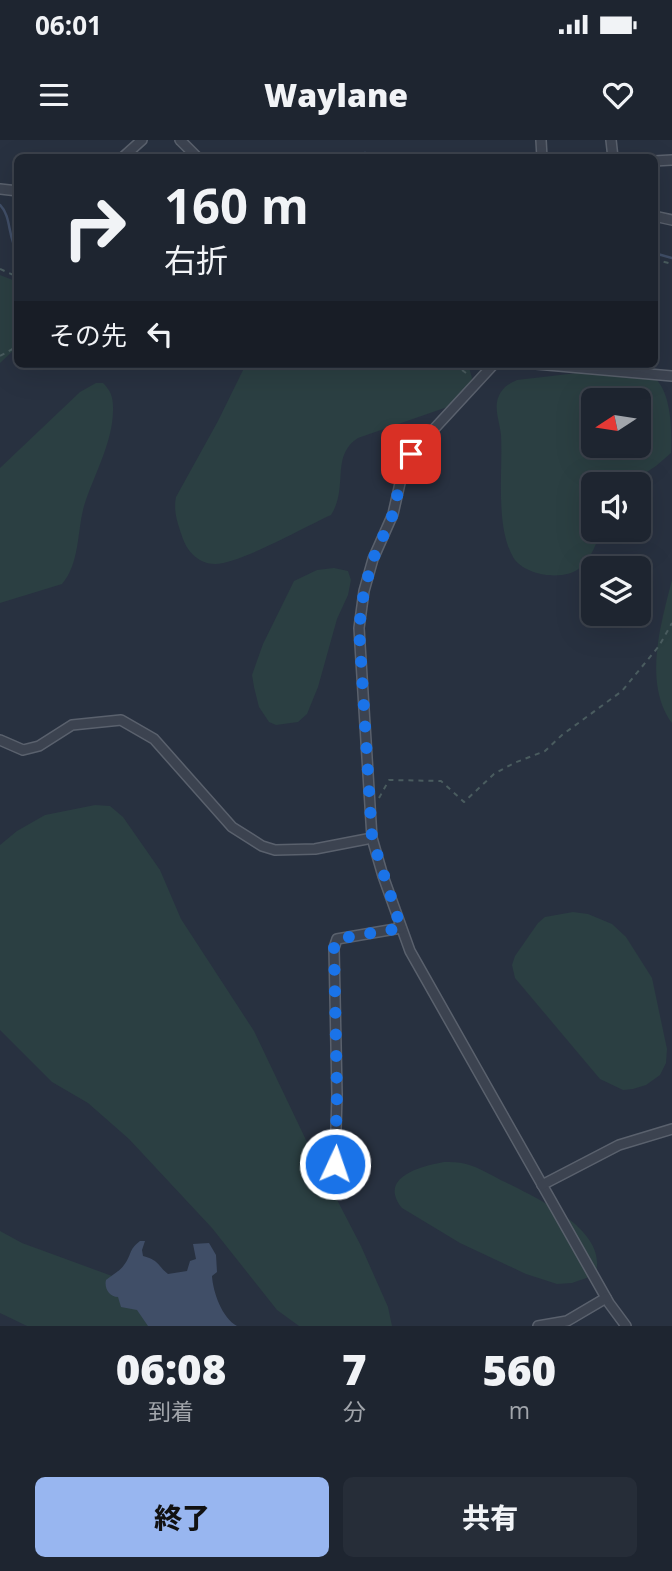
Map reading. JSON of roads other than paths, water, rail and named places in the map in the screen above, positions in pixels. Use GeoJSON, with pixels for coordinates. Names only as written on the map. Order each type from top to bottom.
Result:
{"type":"FeatureCollection","features":[{"type":"Feature","properties":{"kind":"street"},"geometry":{"type":"LineString","coordinates":[[126,154],[142,140]]}},
{"type":"Feature","properties":{"kind":"street"},"geometry":{"type":"LineString","coordinates":[[180,140],[194,154]]}},
{"type":"Feature","properties":{"kind":"street"},"geometry":{"type":"LineString","coordinates":[[490,368],[411,454],[403,470],[393,514],[373,559],[364,591],[359,628],[372,838],[410,951],[606,1298],[626,1326]]}},
{"type":"Feature","properties":{"kind":"street"},"geometry":{"type":"LineString","coordinates":[[581,368],[672,376]]}},
{"type":"Feature","properties":{"kind":"street"},"geometry":{"type":"LineString","coordinates":[[0,740],[23,750],[39,746],[72,725],[121,720],[154,738],[232,827],[262,846],[275,850],[316,849],[372,838]]}},
{"type":"Feature","properties":{"kind":"street"},"geometry":{"type":"LineString","coordinates":[[322,1173],[335,1164],[337,1094],[334,948],[337,939],[401,928]]}},
{"type":"Feature","properties":{"kind":"street"},"geometry":{"type":"LineString","coordinates":[[542,1185],[619,1145],[672,1129]]}},
{"type":"Feature","properties":{"kind":"street"},"geometry":{"type":"LineString","coordinates":[[538,1326],[567,1321],[606,1298]]}},
{"type":"Feature","properties":{"kind":"water"},"geometry":{"type":"Polygon","coordinates":[[[140,1241],[145,1241],[143,1256],[155,1261],[168,1274],[187,1271],[190,1261],[196,1259],[193,1244],[209,1243],[216,1255],[217,1272],[212,1276],[216,1297],[227,1317],[237,1326],[148,1326],[137,1310],[121,1307],[118,1297],[108,1292],[106,1280],[122,1267],[140,1241]]]}},
{"type":"Feature","properties":{"kind":"waterway"},"geometry":{"type":"LineString","coordinates":[[287,154],[295,154]]}},
{"type":"Feature","properties":{"kind":"waterway"},"geometry":{"type":"LineString","coordinates":[[363,154],[368,154]]}},
{"type":"Feature","properties":{"kind":"waterway"},"geometry":{"type":"LineString","coordinates":[[0,205],[6,215],[14,245]]}},
{"type":"Feature","properties":{"kind":"waterway"},"geometry":{"type":"LineString","coordinates":[[658,254],[672,258]]}}]}
